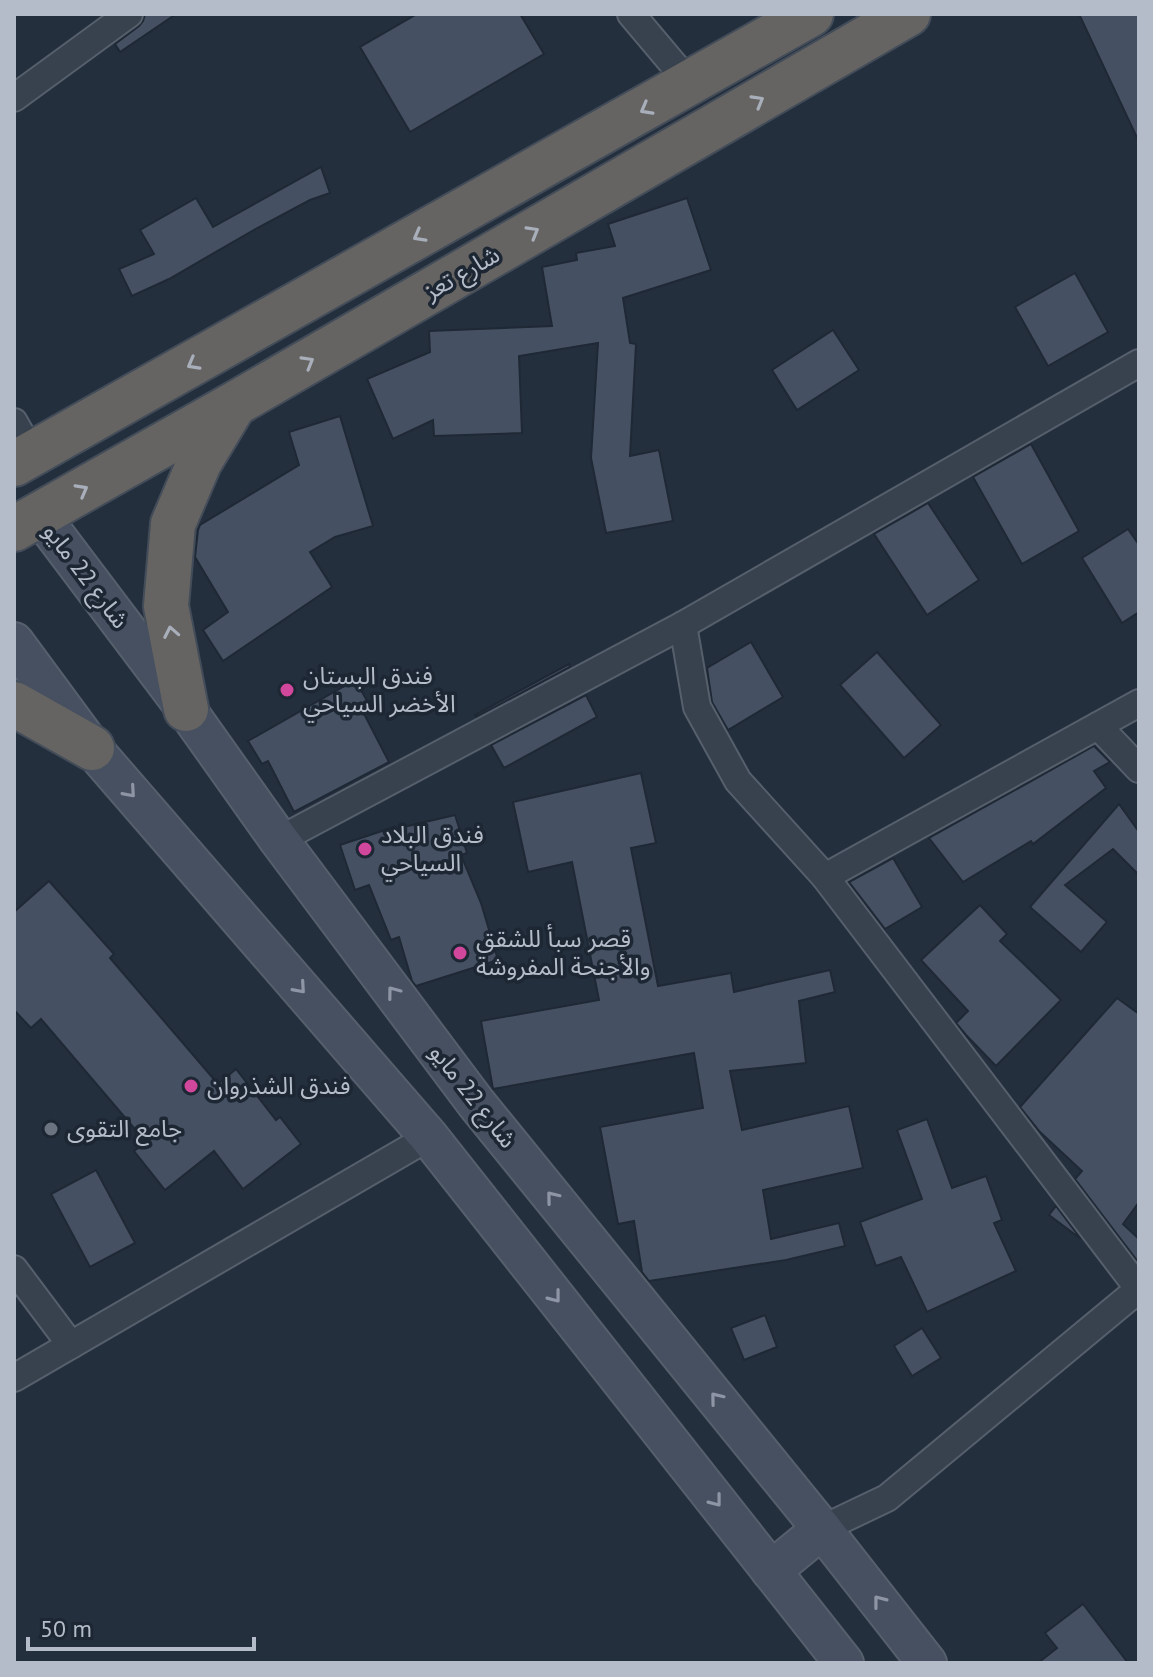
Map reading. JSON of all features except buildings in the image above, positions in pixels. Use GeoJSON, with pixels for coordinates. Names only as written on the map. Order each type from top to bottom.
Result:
{"type":"FeatureCollection","features":[{"type":"Feature","properties":{"kind":"highway"},"geometry":{"type":"LineString","coordinates":[[20,447],[690,84],[811,14]]}},
{"type":"Feature","properties":{"kind":"highway","name":"شارع تعز"},"geometry":{"type":"LineString","coordinates":[[26,521],[233,405],[908,14]]}},
{"type":"Feature","properties":{"kind":"highway"},"geometry":{"type":"LineString","coordinates":[[186,709],[166,606],[173,524],[199,463],[233,405]]}},
{"type":"Feature","properties":{"kind":"highway"},"geometry":{"type":"LineString","coordinates":[[14,704],[92,748]]}},
{"type":"Feature","properties":{"kind":"main road","name":"شارع 22 مايو"},"geometry":{"type":"LineString","coordinates":[[26,521],[186,709],[279,840],[476,1103],[927,1663]]}},
{"type":"Feature","properties":{"kind":"main road"},"geometry":{"type":"LineString","coordinates":[[14,642],[92,748],[429,1137],[844,1663]]}},
{"type":"Feature","properties":{"kind":"main road"},"geometry":{"type":"LineString","coordinates":[[429,1137],[476,1103]]}},
{"type":"Feature","properties":{"kind":"main road"},"geometry":{"type":"LineString","coordinates":[[771,1571],[822,1529]]}},
{"type":"Feature","properties":{"kind":"street"},"geometry":{"type":"LineString","coordinates":[[14,98],[129,14]]}},
{"type":"Feature","properties":{"kind":"street"},"geometry":{"type":"LineString","coordinates":[[631,14],[690,84]]}},
{"type":"Feature","properties":{"kind":"street"},"geometry":{"type":"LineString","coordinates":[[279,840],[683,625],[1139,363]]}},
{"type":"Feature","properties":{"kind":"street"},"geometry":{"type":"LineString","coordinates":[[683,625],[697,707],[738,781],[825,877],[1139,1289],[887,1498],[822,1529]]}},
{"type":"Feature","properties":{"kind":"street"},"geometry":{"type":"LineString","coordinates":[[825,877],[1139,703]]}},
{"type":"Feature","properties":{"kind":"street"},"geometry":{"type":"LineString","coordinates":[[1098,726],[1139,769]]}},
{"type":"Feature","properties":{"kind":"street"},"geometry":{"type":"LineString","coordinates":[[14,1378],[429,1137]]}},
{"type":"Feature","properties":{"kind":"street"},"geometry":{"type":"LineString","coordinates":[[14,1269],[71,1345]]}},
{"type":"Feature","properties":{"kind":"place","name":"فندق البستان الأخضر السياحي"},"geometry":{"type":"Point","coordinates":[287,690]}},
{"type":"Feature","properties":{"kind":"place","name":"فندق البلاد السياحي"},"geometry":{"type":"Point","coordinates":[365,849]}},
{"type":"Feature","properties":{"kind":"place","name":"قصر سبأ للشقق والأجنحة المفروشة"},"geometry":{"type":"Point","coordinates":[460,953]}},
{"type":"Feature","properties":{"kind":"place","name":"فندق الشذروان"},"geometry":{"type":"Point","coordinates":[191,1086]}},
{"type":"Feature","properties":{"kind":"place","name":"جامع التقوى"},"geometry":{"type":"Point","coordinates":[51,1129]}}]}
